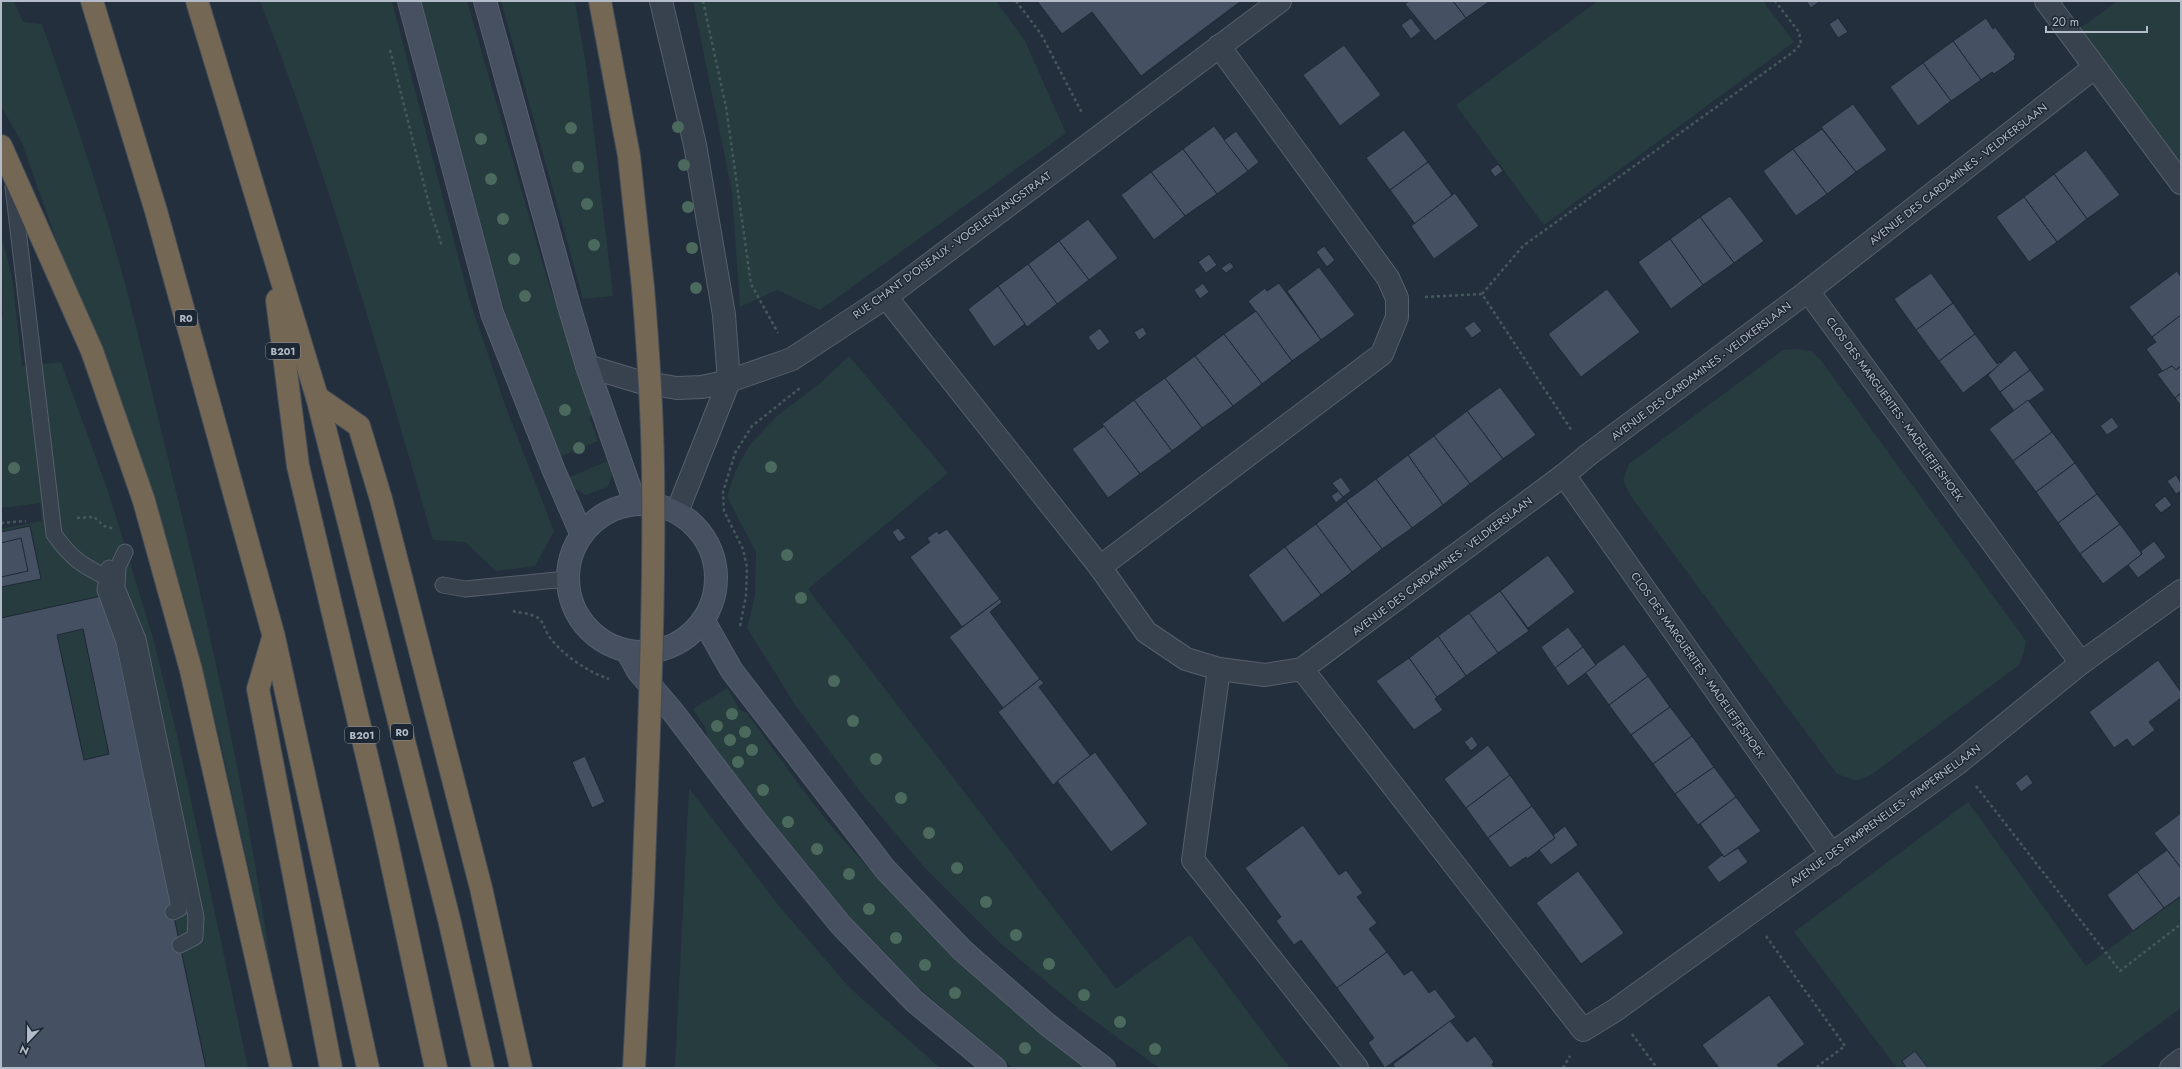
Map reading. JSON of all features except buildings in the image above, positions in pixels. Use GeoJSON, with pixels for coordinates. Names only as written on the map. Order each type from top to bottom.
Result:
{"type":"FeatureCollection","features":[{"type":"Feature","properties":{"kind":"highway","name":"R0"},"geometry":{"type":"LineString","coordinates":[[92,1],[156,211],[274,637],[368,1068]]}},
{"type":"Feature","properties":{"kind":"highway","name":"R0"},"geometry":{"type":"LineString","coordinates":[[197,1],[317,397],[445,903],[483,1068]]}},
{"type":"Feature","properties":{"kind":"highway"},"geometry":{"type":"LineString","coordinates":[[600,1],[629,156],[643,287],[651,390],[653,470],[650,687],[643,892],[634,1068]]}},
{"type":"Feature","properties":{"kind":"highway"},"geometry":{"type":"LineString","coordinates":[[6,156],[92,351],[144,501],[192,670],[281,1068]]}},
{"type":"Feature","properties":{"kind":"highway","name":"B201"},"geometry":{"type":"LineString","coordinates":[[268,236],[298,466],[384,828],[436,1068]]}},
{"type":"Feature","properties":{"kind":"highway"},"geometry":{"type":"LineString","coordinates":[[317,397],[359,426],[383,507],[481,888],[521,1068]]}},
{"type":"Feature","properties":{"kind":"highway"},"geometry":{"type":"LineString","coordinates":[[274,637],[258,689],[331,1068]]}},
{"type":"Feature","properties":{"kind":"street"},"geometry":{"type":"LineString","coordinates":[[409,1],[492,313],[554,471],[581,533]]}},
{"type":"Feature","properties":{"kind":"street"},"geometry":{"type":"LineString","coordinates":[[486,1],[569,306],[587,366],[635,503]]}},
{"type":"Feature","properties":{"kind":"street"},"geometry":{"type":"LineString","coordinates":[[661,1],[695,145],[724,316],[729,381],[677,512]]}},
{"type":"Feature","properties":{"kind":"street","name":"RUE CHANT D'OISEAUX - VOGELENZANGSTRAAT"},"geometry":{"type":"LineString","coordinates":[[587,366],[640,382],[677,388],[702,387],[729,381],[792,359],[886,296],[1280,1]]}},
{"type":"Feature","properties":{"kind":"street"},"geometry":{"type":"LineString","coordinates":[[2046,1],[2181,183]]}},
{"type":"Feature","properties":{"kind":"street"},"geometry":{"type":"LineString","coordinates":[[1100,567],[1382,354],[1397,317],[1397,298],[1383,272],[1219,46]]}},
{"type":"Feature","properties":{"kind":"street","name":"AVENUE DES CARDAMINES - VELDKERSLAAN"},"geometry":{"type":"LineString","coordinates":[[1302,669],[1564,475],[1588,455],[1808,291],[2094,67]]}},
{"type":"Feature","properties":{"kind":"street","name":"CLOS DES MARGUERITES - MADELIEFJESHOEK"},"geometry":{"type":"LineString","coordinates":[[1808,291],[2081,663]]}},
{"type":"Feature","properties":{"kind":"street"},"geometry":{"type":"LineString","coordinates":[[886,296],[1100,567],[1146,632],[1186,660],[1219,669],[1265,675],[1302,669]]}},
{"type":"Feature","properties":{"kind":"street","name":"CLOS DES MARGUERITES - MADELIEFJESHOEK"},"geometry":{"type":"LineString","coordinates":[[1564,475],[1832,855]]}},
{"type":"Feature","properties":{"kind":"street"},"geometry":{"type":"LineString","coordinates":[[635,503],[656,505],[677,512],[696,527],[710,548],[716,572],[714,597],[704,620],[683,641],[656,652],[627,651],[603,642],[584,626],[571,604],[567,579],[570,555],[581,533],[596,518],[615,508],[635,503]]}},
{"type":"Feature","properties":{"kind":"street","name":"AVENUE DES PIMPRENELLES - PIMPERNELLAAN"},"geometry":{"type":"LineString","coordinates":[[1302,669],[1583,1030],[1614,1011],[1958,763],[2081,663],[2181,591]]}},
{"type":"Feature","properties":{"kind":"street"},"geometry":{"type":"LineString","coordinates":[[704,620],[732,671],[885,869],[962,950],[1048,1025],[1104,1068]]}},
{"type":"Feature","properties":{"kind":"street"},"geometry":{"type":"LineString","coordinates":[[627,651],[638,671],[673,712],[756,821],[840,924],[914,1001],[994,1068]]}},
{"type":"Feature","properties":{"kind":"street"},"geometry":{"type":"LineString","coordinates":[[1219,669],[1194,860],[1357,1068]]}},
{"type":"Feature","properties":{"kind":"street"},"geometry":{"type":"LineString","coordinates":[[2171,1068],[2181,1060]]}},
{"type":"Feature","properties":{"kind":"lane"},"geometry":{"type":"LineString","coordinates":[[6,156],[54,534],[67,553],[77,561],[106,577]]}},
{"type":"Feature","properties":{"kind":"lane"},"geometry":{"type":"LineString","coordinates":[[173,912],[179,909],[124,642],[105,590],[106,577],[110,564],[125,552],[118,568],[117,588],[138,639],[196,917],[195,937],[180,945]]}},
{"type":"Feature","properties":{"kind":"lane"},"geometry":{"type":"LineString","coordinates":[[443,585],[465,589],[510,586],[567,579]]}},
{"type":"Feature","properties":{"kind":"path"},"geometry":{"type":"LineString","coordinates":[[703,1],[726,107],[751,284],[804,378],[800,388],[752,426],[735,453],[723,492],[724,511],[743,549],[747,567],[746,596],[740,628]]}},
{"type":"Feature","properties":{"kind":"path"},"geometry":{"type":"LineString","coordinates":[[1016,1],[1041,34],[1083,116],[1098,136]]}},
{"type":"Feature","properties":{"kind":"path"},"geometry":{"type":"LineString","coordinates":[[1397,298],[1482,294],[1523,246],[1793,52],[1801,44],[1798,32],[1775,1]]}},
{"type":"Feature","properties":{"kind":"path"},"geometry":{"type":"LineString","coordinates":[[1482,294],[1588,455]]}},
{"type":"Feature","properties":{"kind":"path"},"geometry":{"type":"LineString","coordinates":[[104,526],[116,530]]}},
{"type":"Feature","properties":{"kind":"path"},"geometry":{"type":"LineString","coordinates":[[510,586],[512,611],[534,616],[543,623],[548,635],[579,664],[594,674],[614,681]]}},
{"type":"Feature","properties":{"kind":"path"},"geometry":{"type":"LineString","coordinates":[[1958,763],[2120,971],[2181,924]]}},
{"type":"Feature","properties":{"kind":"path"},"geometry":{"type":"LineString","coordinates":[[1750,913],[1845,1046],[1818,1066],[1819,1068]]}},
{"type":"Feature","properties":{"kind":"path"},"geometry":{"type":"LineString","coordinates":[[1614,1011],[1658,1068]]}},
{"type":"Feature","properties":{"kind":"green space"},"geometry":{"type":"Polygon","coordinates":[[[1,1],[14,1],[23,22],[42,24],[87,157],[118,257],[143,355],[214,654],[252,845],[272,974],[220,740],[185,602],[135,445],[63,259],[22,143],[1,106],[1,1]]]}},
{"type":"Feature","properties":{"kind":"green space"},"geometry":{"type":"Polygon","coordinates":[[[260,1],[392,1],[468,295],[505,405],[554,531],[535,566],[496,571],[465,542],[433,540],[353,269],[309,134],[260,1]]]}},
{"type":"Feature","properties":{"kind":"green space"},"geometry":{"type":"Polygon","coordinates":[[[421,1],[467,1],[548,282],[593,410],[590,419],[598,441],[559,457],[520,356],[491,268],[454,135],[421,1]]]}},
{"type":"Feature","properties":{"kind":"green space"},"geometry":{"type":"Polygon","coordinates":[[[501,1],[575,1],[587,72],[613,296],[583,299],[501,1]]]}},
{"type":"Feature","properties":{"kind":"green space"},"geometry":{"type":"Polygon","coordinates":[[[693,1],[996,1],[1025,41],[1066,133],[820,310],[777,290],[740,307],[732,192],[693,1]]]}},
{"type":"Feature","properties":{"kind":"green space"},"geometry":{"type":"Polygon","coordinates":[[[1598,1],[1763,1],[1794,42],[1544,225],[1456,105],[1598,1]]]}},
{"type":"Feature","properties":{"kind":"green space"},"geometry":{"type":"Polygon","coordinates":[[[2118,1],[2181,1],[2181,174],[2075,32],[2118,1]]]}},
{"type":"Feature","properties":{"kind":"green space"},"geometry":{"type":"Polygon","coordinates":[[[1,235],[12,277],[22,366],[61,362],[109,494],[153,638],[177,735],[248,1068],[1,1068],[1,529],[42,521],[40,503],[1,508],[1,318],[3,318],[1,235]]]}},
{"type":"Feature","properties":{"kind":"green space"},"geometry":{"type":"Polygon","coordinates":[[[1795,349],[1811,351],[1820,359],[2026,641],[2019,665],[1871,775],[1856,781],[1837,774],[1630,495],[1623,480],[1629,464],[1783,350],[1795,349]]]}},
{"type":"Feature","properties":{"kind":"green space"},"geometry":{"type":"Polygon","coordinates":[[[849,356],[948,473],[808,589],[1116,989],[1190,935],[1290,1068],[1159,1068],[1084,1013],[999,942],[925,868],[862,794],[796,706],[747,628],[755,596],[756,552],[727,497],[735,472],[749,446],[777,416],[818,385],[849,356]]]}},
{"type":"Feature","properties":{"kind":"green space"},"geometry":{"type":"Polygon","coordinates":[[[607,461],[612,475],[608,487],[586,495],[575,489],[568,478],[607,461]]]}},
{"type":"Feature","properties":{"kind":"green space"},"geometry":{"type":"Polygon","coordinates":[[[727,688],[740,710],[747,713],[826,820],[866,866],[925,928],[987,986],[1052,1042],[1086,1068],[1013,1068],[915,985],[855,923],[753,802],[707,738],[705,727],[693,709],[727,688]]]}},
{"type":"Feature","properties":{"kind":"green space"},"geometry":{"type":"Polygon","coordinates":[[[689,788],[779,906],[850,988],[940,1068],[675,1068],[689,788]]]}},
{"type":"Feature","properties":{"kind":"green space"},"geometry":{"type":"Polygon","coordinates":[[[1968,802],[2086,966],[2181,896],[2181,1008],[2099,1068],[1897,1068],[1794,932],[1968,802]]]}}]}
